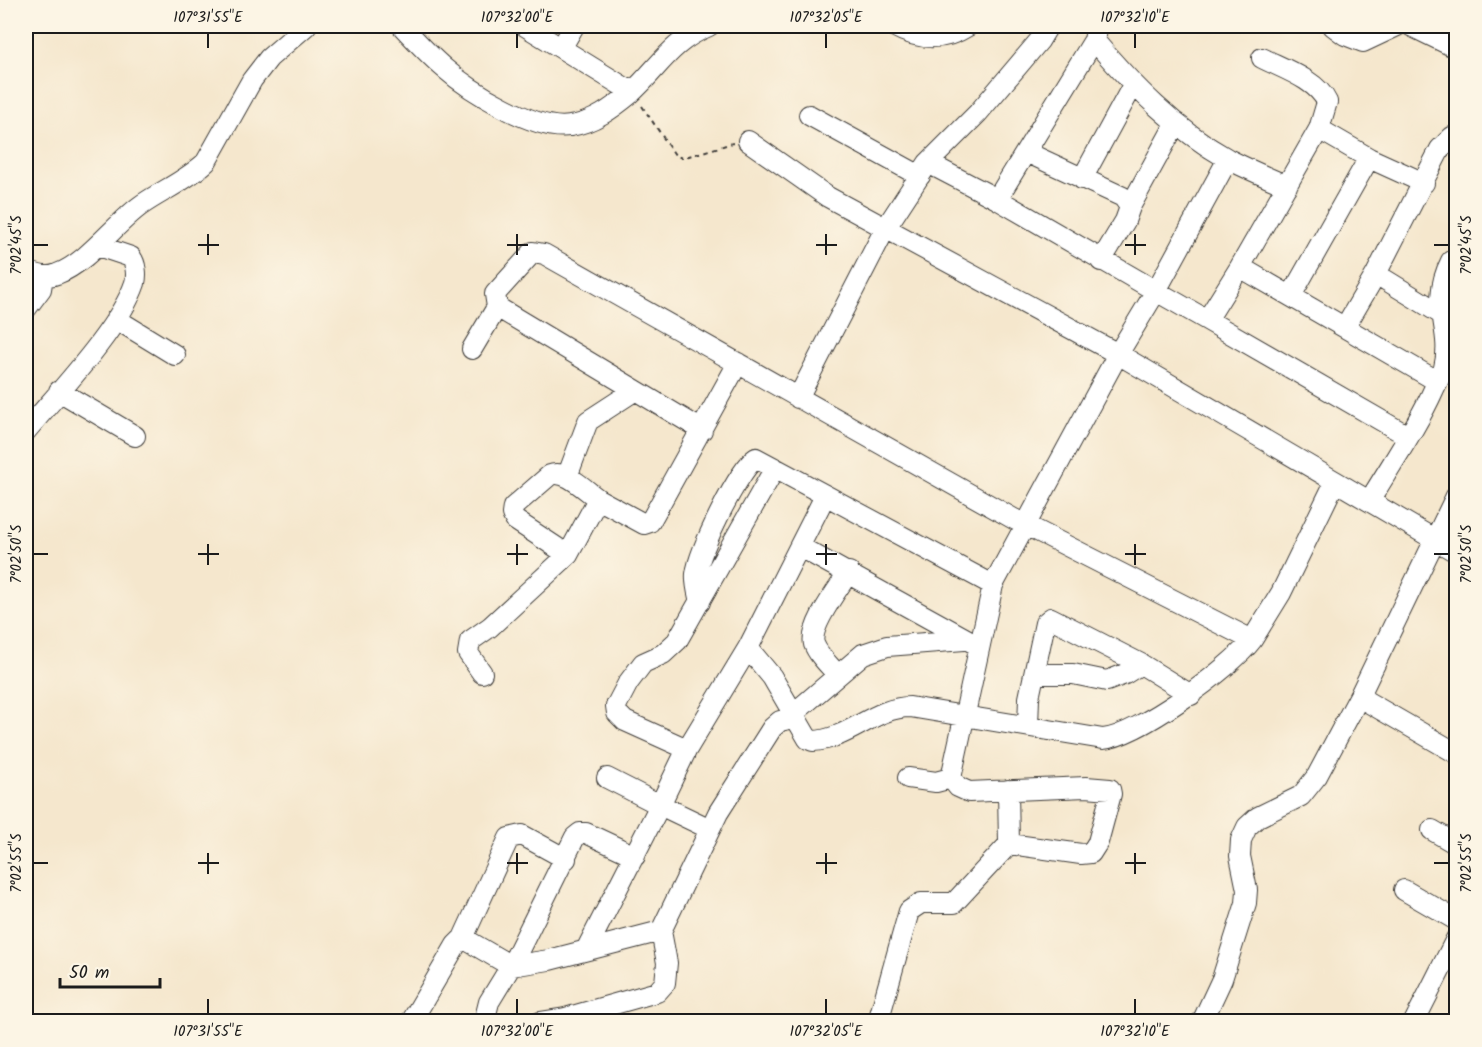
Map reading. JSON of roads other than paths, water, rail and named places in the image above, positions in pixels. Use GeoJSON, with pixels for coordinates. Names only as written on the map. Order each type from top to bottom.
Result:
{"type":"FeatureCollection","features":[{"type":"Feature","properties":{"kind":"street"},"geometry":{"type":"LineString","coordinates":[[26,309],[41,289],[34,274],[59,274],[98,246],[109,231],[142,205],[206,162],[252,80],[269,58],[306,26]]}},
{"type":"Feature","properties":{"kind":"street"},"geometry":{"type":"LineString","coordinates":[[402,26],[453,75],[534,122],[556,127],[583,123],[597,118],[632,92],[669,50],[708,26]]}},
{"type":"Feature","properties":{"kind":"street"},"geometry":{"type":"LineString","coordinates":[[525,26],[632,92]]}},
{"type":"Feature","properties":{"kind":"street"},"geometry":{"type":"LineString","coordinates":[[562,47],[574,26]]}},
{"type":"Feature","properties":{"kind":"street"},"geometry":{"type":"LineString","coordinates":[[893,26],[906,33],[930,38],[951,36],[968,26]]}},
{"type":"Feature","properties":{"kind":"street"},"geometry":{"type":"LineString","coordinates":[[798,398],[885,229],[924,170],[978,113],[1039,41],[1048,26]]}},
{"type":"Feature","properties":{"kind":"street"},"geometry":{"type":"LineString","coordinates":[[1333,26],[1345,35],[1364,42],[1397,26]]}},
{"type":"Feature","properties":{"kind":"street"},"geometry":{"type":"LineString","coordinates":[[1411,26],[1456,48]]}},
{"type":"Feature","properties":{"kind":"street"},"geometry":{"type":"LineString","coordinates":[[997,199],[1096,33],[1133,85],[1176,123],[1228,159],[1287,186]]}},
{"type":"Feature","properties":{"kind":"street"},"geometry":{"type":"LineString","coordinates":[[1207,320],[1319,129],[1327,102],[1322,92],[1263,58]]}},
{"type":"Feature","properties":{"kind":"street"},"geometry":{"type":"LineString","coordinates":[[1082,179],[1133,85]]}},
{"type":"Feature","properties":{"kind":"street"},"geometry":{"type":"LineString","coordinates":[[809,115],[924,170],[997,199],[1408,436]]}},
{"type":"Feature","properties":{"kind":"street"},"geometry":{"type":"LineString","coordinates":[[1101,261],[1125,221],[1130,207],[1176,123]]}},
{"type":"Feature","properties":{"kind":"street"},"geometry":{"type":"LineString","coordinates":[[1319,129],[1369,158],[1424,183]]}},
{"type":"Feature","properties":{"kind":"street"},"geometry":{"type":"LineString","coordinates":[[1345,327],[1376,274],[1440,148],[1452,137],[1456,137]]}},
{"type":"Feature","properties":{"kind":"street"},"geometry":{"type":"LineString","coordinates":[[748,141],[828,197],[885,229],[906,237],[1118,354],[1456,552]]}},
{"type":"Feature","properties":{"kind":"street"},"geometry":{"type":"LineString","coordinates":[[1026,152],[1123,197],[1130,207]]}},
{"type":"Feature","properties":{"kind":"street"},"geometry":{"type":"LineString","coordinates":[[1291,296],[1369,158]]}},
{"type":"Feature","properties":{"kind":"street"},"geometry":{"type":"LineString","coordinates":[[951,778],[966,714],[972,643],[993,585],[1118,354],[1228,159]]}},
{"type":"Feature","properties":{"kind":"street"},"geometry":{"type":"LineString","coordinates":[[26,431],[116,319],[135,283],[134,262],[131,257],[98,246]]}},
{"type":"Feature","properties":{"kind":"street"},"geometry":{"type":"LineString","coordinates":[[471,349],[497,307],[495,294],[526,257],[533,252],[544,254],[1027,525],[1252,640]]}},
{"type":"Feature","properties":{"kind":"street"},"geometry":{"type":"LineString","coordinates":[[1370,500],[1444,369],[1446,346],[1441,314],[1441,280],[1455,257]]}},
{"type":"Feature","properties":{"kind":"street"},"geometry":{"type":"LineString","coordinates":[[1240,267],[1437,381]]}},
{"type":"Feature","properties":{"kind":"street"},"geometry":{"type":"LineString","coordinates":[[1376,274],[1441,314]]}},
{"type":"Feature","properties":{"kind":"street"},"geometry":{"type":"LineString","coordinates":[[497,307],[593,363],[634,392],[702,430]]}},
{"type":"Feature","properties":{"kind":"street"},"geometry":{"type":"LineString","coordinates":[[116,319],[175,355]]}},
{"type":"Feature","properties":{"kind":"street"},"geometry":{"type":"LineString","coordinates":[[568,555],[515,520],[512,514],[516,503],[556,472],[598,499],[644,524],[650,522],[738,363]]}},
{"type":"Feature","properties":{"kind":"street"},"geometry":{"type":"LineString","coordinates":[[59,391],[135,436]]}},
{"type":"Feature","properties":{"kind":"street"},"geometry":{"type":"LineString","coordinates":[[567,477],[588,421],[634,392]]}},
{"type":"Feature","properties":{"kind":"street"},"geometry":{"type":"LineString","coordinates":[[687,749],[626,721],[617,712],[616,706],[628,683],[644,663],[663,654],[677,641],[775,468],[993,585]]}},
{"type":"Feature","properties":{"kind":"street"},"geometry":{"type":"LineString","coordinates":[[748,648],[772,677],[808,739],[818,741],[852,729],[891,708],[910,707],[966,714],[1111,739],[1191,695],[1239,655],[1252,640],[1281,593],[1335,482]]}},
{"type":"Feature","properties":{"kind":"street"},"geometry":{"type":"LineString","coordinates":[[586,950],[687,749],[748,648],[825,496]]}},
{"type":"Feature","properties":{"kind":"street"},"geometry":{"type":"LineString","coordinates":[[1202,1022],[1222,979],[1248,894],[1240,856],[1241,840],[1247,827],[1258,817],[1301,796],[1309,789],[1359,697],[1456,496]]}},
{"type":"Feature","properties":{"kind":"street"},"geometry":{"type":"LineString","coordinates":[[482,673],[468,653],[470,641],[490,627],[568,555],[598,499]]}},
{"type":"Feature","properties":{"kind":"street"},"geometry":{"type":"LineString","coordinates":[[800,547],[849,572],[972,643]]}},
{"type":"Feature","properties":{"kind":"street"},"geometry":{"type":"LineString","coordinates":[[837,674],[818,651],[813,636],[817,624],[849,572]]}},
{"type":"Feature","properties":{"kind":"street"},"geometry":{"type":"LineString","coordinates":[[1029,726],[1029,698],[1045,624],[1051,618],[1141,664],[1191,695]]}},
{"type":"Feature","properties":{"kind":"street"},"geometry":{"type":"LineString","coordinates":[[540,1022],[565,1018],[657,992],[665,983],[667,963],[662,931],[710,829],[772,728],[780,721],[793,716],[837,674],[863,654],[887,646],[972,643]]}},
{"type":"Feature","properties":{"kind":"street"},"geometry":{"type":"LineString","coordinates":[[1035,674],[1073,674],[1107,681],[1141,664]]}},
{"type":"Feature","properties":{"kind":"street"},"geometry":{"type":"LineString","coordinates":[[1359,697],[1456,753]]}},
{"type":"Feature","properties":{"kind":"street"},"geometry":{"type":"LineString","coordinates":[[607,778],[710,829]]}},
{"type":"Feature","properties":{"kind":"street"},"geometry":{"type":"LineString","coordinates":[[908,778],[936,782],[951,778]]}},
{"type":"Feature","properties":{"kind":"street"},"geometry":{"type":"LineString","coordinates":[[951,778],[958,787],[969,792],[1086,787],[1111,790],[1098,842],[1091,853],[1081,854],[1009,844]]}},
{"type":"Feature","properties":{"kind":"street"},"geometry":{"type":"LineString","coordinates":[[878,1022],[909,911],[921,903],[954,903],[1009,844],[1008,790]]}},
{"type":"Feature","properties":{"kind":"street"},"geometry":{"type":"LineString","coordinates":[[1432,830],[1456,844]]}},
{"type":"Feature","properties":{"kind":"street"},"geometry":{"type":"LineString","coordinates":[[488,1022],[485,1018],[485,1010],[511,966],[580,833],[586,833],[634,856]]}},
{"type":"Feature","properties":{"kind":"street"},"geometry":{"type":"LineString","coordinates":[[411,1022],[456,945],[463,938],[509,838],[522,835],[566,859]]}},
{"type":"Feature","properties":{"kind":"street"},"geometry":{"type":"LineString","coordinates":[[1404,890],[1456,920]]}},
{"type":"Feature","properties":{"kind":"street"},"geometry":{"type":"LineString","coordinates":[[463,938],[511,966],[662,931]]}},
{"type":"Feature","properties":{"kind":"street"},"geometry":{"type":"LineString","coordinates":[[1414,1022],[1456,939]]}}]}
